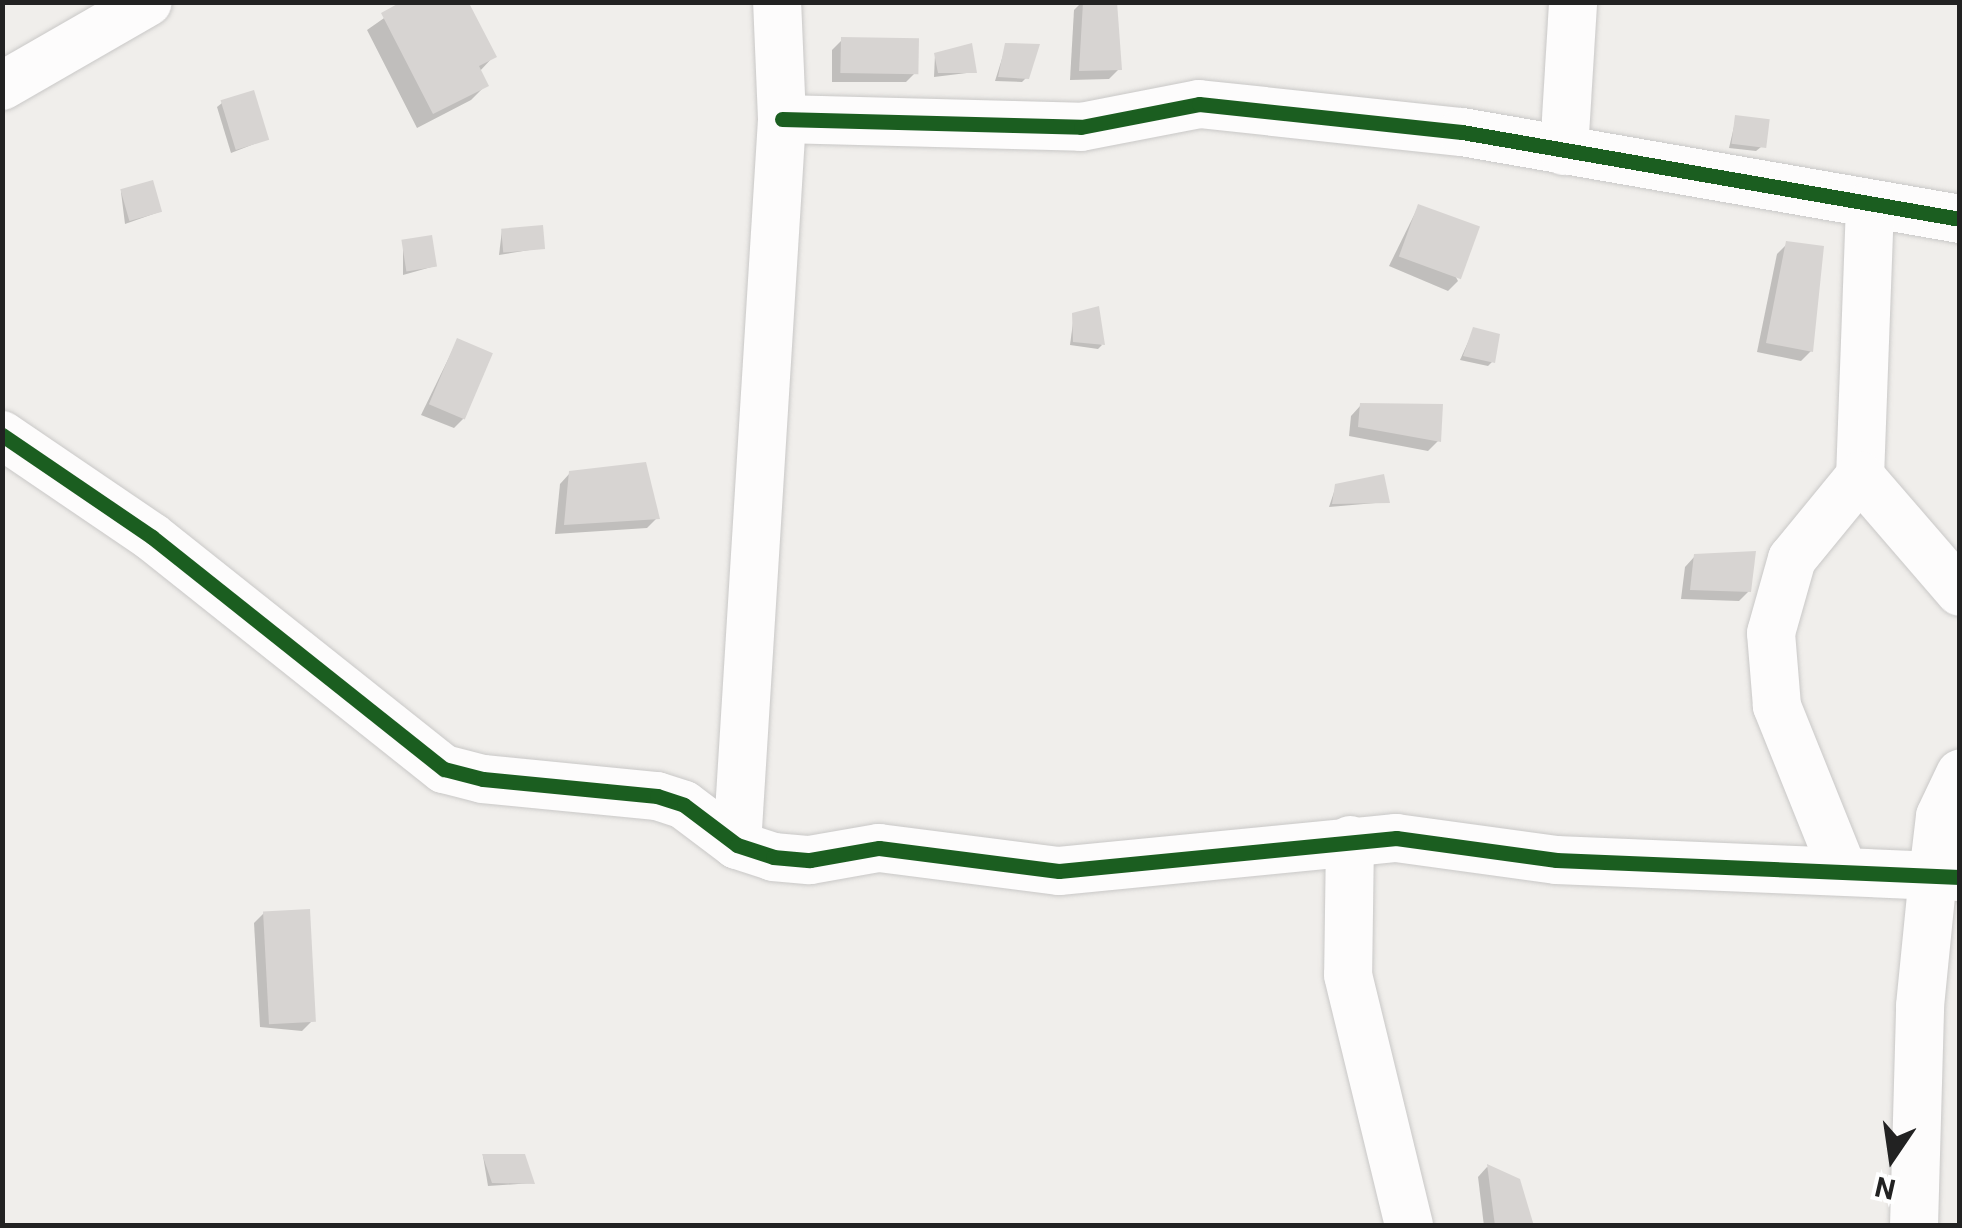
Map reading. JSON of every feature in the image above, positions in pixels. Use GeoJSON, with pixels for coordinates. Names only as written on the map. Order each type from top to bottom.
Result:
{"type":"FeatureCollection","features":[{"type":"Feature","properties":{"kind":"street"},"geometry":{"type":"LineString","coordinates":[[2,86],[148,2]]}},
{"type":"Feature","properties":{"kind":"street"},"geometry":{"type":"LineString","coordinates":[[738,845],[782,119],[777,2]]}},
{"type":"Feature","properties":{"kind":"street"},"geometry":{"type":"LineString","coordinates":[[1564,150],[1573,2]]}},
{"type":"Feature","properties":{"kind":"street"},"geometry":{"type":"LineString","coordinates":[[782,119],[1081,127],[1200,104],[1462,132],[1960,219]]}},
{"type":"Feature","properties":{"kind":"street"},"geometry":{"type":"LineString","coordinates":[[1870,206],[1856,454],[1860,476],[1960,592]]}},
{"type":"Feature","properties":{"kind":"street"},"geometry":{"type":"LineString","coordinates":[[2,436],[152,538],[444,769],[483,779],[657,796],[684,805],[738,845],[792,861],[879,848],[1059,871],[1350,840],[1437,841],[1556,860],[1842,868],[1946,876]]}},
{"type":"Feature","properties":{"kind":"street"},"geometry":{"type":"LineString","coordinates":[[1842,868],[1778,706],[1771,632],[1792,559],[1860,476]]}},
{"type":"Feature","properties":{"kind":"street"},"geometry":{"type":"LineString","coordinates":[[1914,1226],[1920,1006],[1946,876],[1940,816],[1960,774]]}},
{"type":"Feature","properties":{"kind":"street"},"geometry":{"type":"LineString","coordinates":[[1350,840],[1348,975],[1409,1226]]}},
{"type":"Feature","properties":{"kind":"building"},"geometry":{"type":"Polygon","coordinates":[[[401,2],[470,5],[497,57],[479,66],[489,86],[433,114],[381,13],[401,2]]]}},
{"type":"Feature","properties":{"kind":"building"},"geometry":{"type":"Polygon","coordinates":[[[1083,2],[1117,2],[1122,70],[1079,71],[1083,2]]]}},
{"type":"Feature","properties":{"kind":"building"},"geometry":{"type":"Polygon","coordinates":[[[841,37],[919,38],[918,74],[840,73],[841,37]]]}},
{"type":"Feature","properties":{"kind":"building"},"geometry":{"type":"Polygon","coordinates":[[[972,43],[977,73],[938,73],[934,53],[972,43]]]}},
{"type":"Feature","properties":{"kind":"building"},"geometry":{"type":"Polygon","coordinates":[[[1005,43],[1040,44],[1029,79],[998,77],[1005,43]]]}},
{"type":"Feature","properties":{"kind":"building"},"geometry":{"type":"Polygon","coordinates":[[[254,90],[269,140],[236,150],[221,100],[254,90]]]}},
{"type":"Feature","properties":{"kind":"building"},"geometry":{"type":"Polygon","coordinates":[[[1735,115],[1770,119],[1766,148],[1731,144],[1735,115]]]}},
{"type":"Feature","properties":{"kind":"building"},"geometry":{"type":"Polygon","coordinates":[[[153,180],[162,212],[129,221],[120,189],[153,180]]]}},
{"type":"Feature","properties":{"kind":"building"},"geometry":{"type":"Polygon","coordinates":[[[1418,204],[1480,227],[1461,279],[1399,257],[1418,204]]]}},
{"type":"Feature","properties":{"kind":"building"},"geometry":{"type":"Polygon","coordinates":[[[543,225],[545,249],[503,253],[501,229],[543,225]]]}},
{"type":"Feature","properties":{"kind":"building"},"geometry":{"type":"Polygon","coordinates":[[[432,235],[437,267],[406,271],[401,240],[432,235]]]}},
{"type":"Feature","properties":{"kind":"building"},"geometry":{"type":"Polygon","coordinates":[[[1786,241],[1824,246],[1813,352],[1766,343],[1786,241]]]}},
{"type":"Feature","properties":{"kind":"building"},"geometry":{"type":"Polygon","coordinates":[[[1099,306],[1105,345],[1073,342],[1072,313],[1099,306]]]}},
{"type":"Feature","properties":{"kind":"building"},"geometry":{"type":"Polygon","coordinates":[[[1473,327],[1500,334],[1495,363],[1463,356],[1473,327]]]}},
{"type":"Feature","properties":{"kind":"building"},"geometry":{"type":"Polygon","coordinates":[[[457,338],[493,353],[465,420],[429,404],[457,338]]]}},
{"type":"Feature","properties":{"kind":"building"},"geometry":{"type":"Polygon","coordinates":[[[1360,403],[1443,404],[1441,442],[1358,427],[1360,403]]]}},
{"type":"Feature","properties":{"kind":"building"},"geometry":{"type":"Polygon","coordinates":[[[646,462],[660,519],[564,525],[569,471],[646,462]]]}},
{"type":"Feature","properties":{"kind":"building"},"geometry":{"type":"Polygon","coordinates":[[[1384,474],[1390,503],[1332,504],[1335,484],[1384,474]]]}},
{"type":"Feature","properties":{"kind":"building"},"geometry":{"type":"Polygon","coordinates":[[[1756,551],[1751,592],[1690,590],[1694,554],[1756,551]]]}},
{"type":"Feature","properties":{"kind":"building"},"geometry":{"type":"Polygon","coordinates":[[[310,909],[316,1022],[269,1024],[263,911],[310,909]]]}},
{"type":"Feature","properties":{"kind":"building"},"geometry":{"type":"Polygon","coordinates":[[[482,1154],[525,1154],[535,1184],[492,1183],[482,1154]]]}},
{"type":"Feature","properties":{"kind":"building"},"geometry":{"type":"Polygon","coordinates":[[[1487,1164],[1520,1179],[1534,1226],[1495,1226],[1487,1164]]]}},
{"type":"Feature","properties":{"kind":"cycle path"},"geometry":{"type":"LineString","coordinates":[[782,119],[1081,127],[1199,104],[1462,132],[1960,219]]}},
{"type":"Feature","properties":{"kind":"cycle path"},"geometry":{"type":"LineString","coordinates":[[2,435],[152,537],[444,769],[483,779],[657,796],[684,805],[737,845],[773,857],[810,860],[879,848],[1059,871],[1396,838],[1556,860],[1960,877]]}}]}
